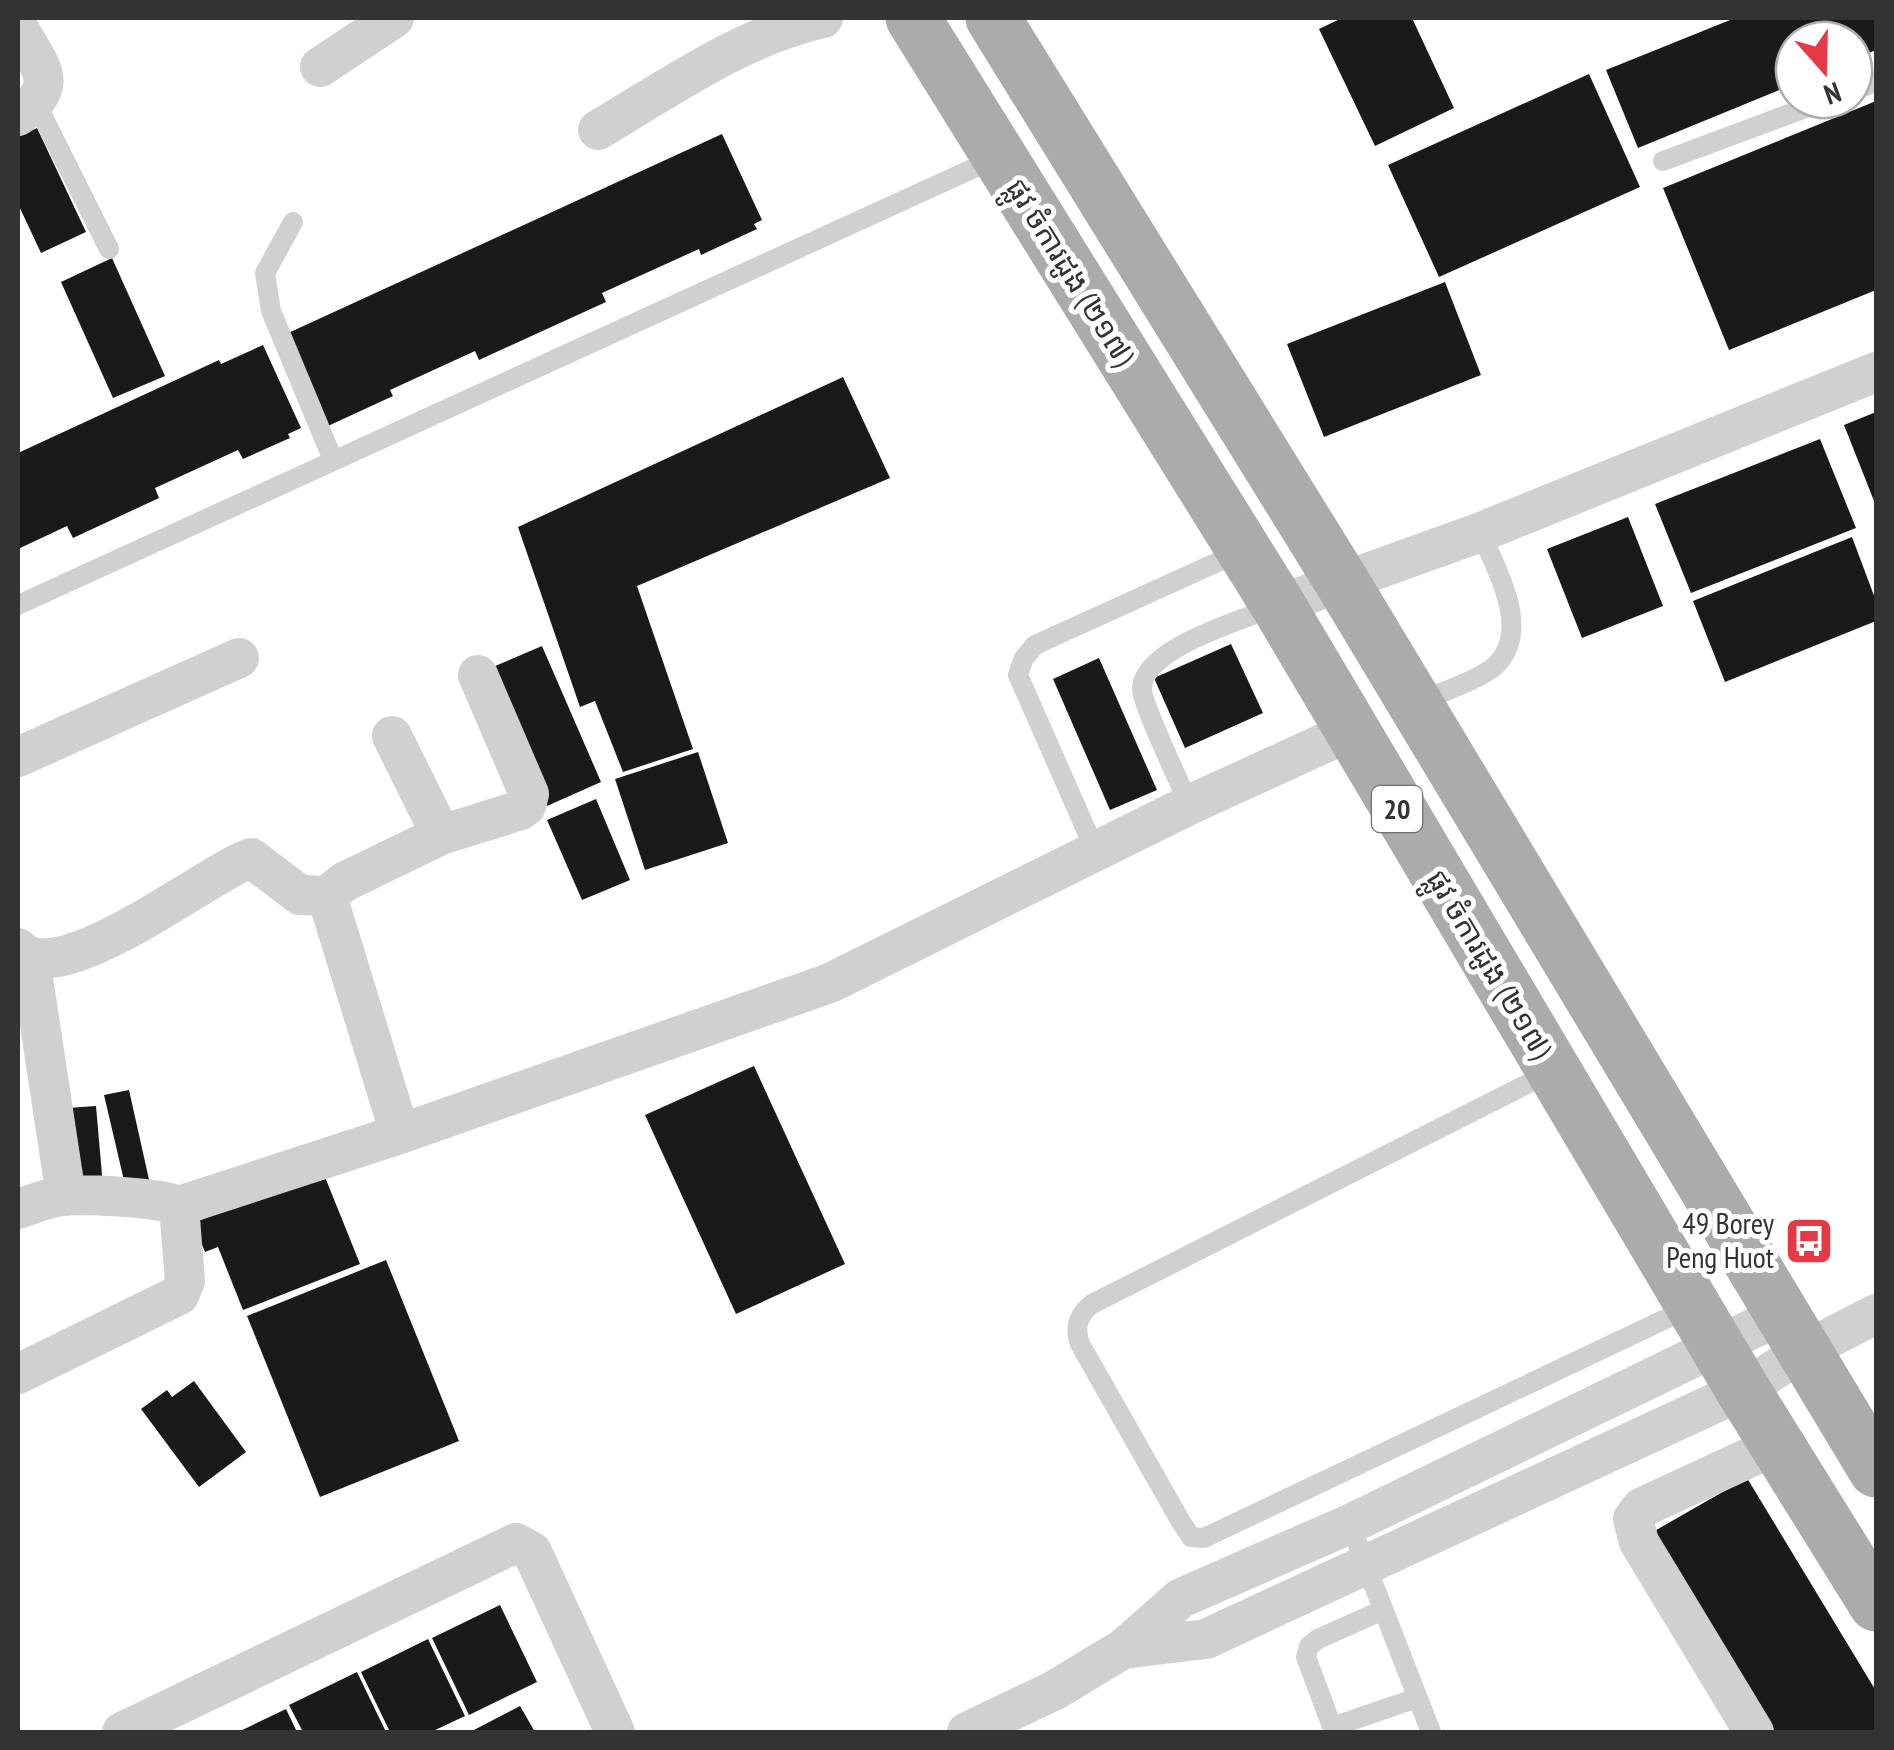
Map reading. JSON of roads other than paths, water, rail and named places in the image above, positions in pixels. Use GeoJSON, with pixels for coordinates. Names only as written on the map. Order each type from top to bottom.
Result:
{"type":"FeatureCollection","features":[{"type":"Feature","properties":{"kind":"main road","name":"ផ្លូវ ចំការដូង (២១៧)"},"geometry":{"type":"LineString","coordinates":[[913,18],[1278,605],[1553,1071],[1876,1604]]}},
{"type":"Feature","properties":{"kind":"main road","name":"20"},"geometry":{"type":"LineString","coordinates":[[993,18],[1342,582],[1876,1470]]}},
{"type":"Feature","properties":{"kind":"street"},"geometry":{"type":"LineString","coordinates":[[320,67],[394,18]]}},
{"type":"Feature","properties":{"kind":"street"},"geometry":{"type":"LineString","coordinates":[[598,130],[703,68],[788,25],[823,18]]}},
{"type":"Feature","properties":{"kind":"street"},"geometry":{"type":"LineString","coordinates":[[18,27],[42,74],[42,94],[27,109]]}},
{"type":"Feature","properties":{"kind":"street"},"geometry":{"type":"LineString","coordinates":[[1278,605],[1481,532],[1876,372]]}},
{"type":"Feature","properties":{"kind":"street"},"geometry":{"type":"LineString","coordinates":[[18,757],[239,658]]}},
{"type":"Feature","properties":{"kind":"street"},"geometry":{"type":"LineString","coordinates":[[24,953],[39,960],[112,939],[252,858],[300,894],[327,896],[344,882],[440,835],[521,810],[529,794],[478,676]]}},
{"type":"Feature","properties":{"kind":"street"},"geometry":{"type":"LineString","coordinates":[[18,1209],[66,1196],[164,1201],[179,1206],[400,1134],[830,983],[1189,804],[1351,731]]}},
{"type":"Feature","properties":{"kind":"street"},"geometry":{"type":"LineString","coordinates":[[392,736],[440,835]]}},
{"type":"Feature","properties":{"kind":"street"},"geometry":{"type":"LineString","coordinates":[[327,896],[400,1134]]}},
{"type":"Feature","properties":{"kind":"street"},"geometry":{"type":"LineString","coordinates":[[24,953],[66,1196]]}},
{"type":"Feature","properties":{"kind":"street"},"geometry":{"type":"LineString","coordinates":[[18,1374],[179,1295],[186,1280],[179,1206]]}},
{"type":"Feature","properties":{"kind":"street"},"geometry":{"type":"LineString","coordinates":[[967,1732],[1054,1690],[1123,1648],[1181,1598],[1350,1524],[1719,1347],[1876,1314]]}},
{"type":"Feature","properties":{"kind":"street"},"geometry":{"type":"LineString","coordinates":[[1123,1648],[1206,1639],[1367,1565],[1719,1347]]}},
{"type":"Feature","properties":{"kind":"street"},"geometry":{"type":"LineString","coordinates":[[1754,1732],[1638,1542],[1633,1520],[1642,1508],[1779,1444]]}},
{"type":"Feature","properties":{"kind":"street"},"geometry":{"type":"LineString","coordinates":[[122,1732],[516,1543],[532,1552],[615,1732]]}},
{"type":"Feature","properties":{"kind":"lane"},"geometry":{"type":"LineString","coordinates":[[27,109],[108,248]]}},
{"type":"Feature","properties":{"kind":"lane"},"geometry":{"type":"LineString","coordinates":[[1663,161],[1774,120]]}},
{"type":"Feature","properties":{"kind":"lane"},"geometry":{"type":"LineString","coordinates":[[18,605],[998,157]]}},
{"type":"Feature","properties":{"kind":"lane"},"geometry":{"type":"LineString","coordinates":[[293,222],[265,274],[271,311],[334,460]]}},
{"type":"Feature","properties":{"kind":"lane"},"geometry":{"type":"LineString","coordinates":[[1416,704],[1494,667],[1511,644],[1513,620],[1481,532]]}},
{"type":"Feature","properties":{"kind":"lane"},"geometry":{"type":"LineString","coordinates":[[1096,850],[1018,674],[1024,658],[1035,645],[1244,550]]}},
{"type":"Feature","properties":{"kind":"lane"},"geometry":{"type":"LineString","coordinates":[[1189,804],[1142,690],[1148,670],[1165,653],[1278,605]]}},
{"type":"Feature","properties":{"kind":"lane"},"geometry":{"type":"LineString","coordinates":[[1553,1071],[1083,1311],[1077,1324],[1080,1344],[1187,1532],[1204,1538],[1719,1347]]}},
{"type":"Feature","properties":{"kind":"lane"},"geometry":{"type":"LineString","coordinates":[[1350,1524],[1431,1732]]}},
{"type":"Feature","properties":{"kind":"lane"},"geometry":{"type":"LineString","coordinates":[[1384,1610],[1318,1638],[1309,1646],[1306,1657],[1333,1730],[1417,1698]]}},
{"type":"Feature","properties":{"kind":"place","name":"49 Borey Peng Huot"},"geometry":{"type":"Point","coordinates":[1809,1241]}}]}
